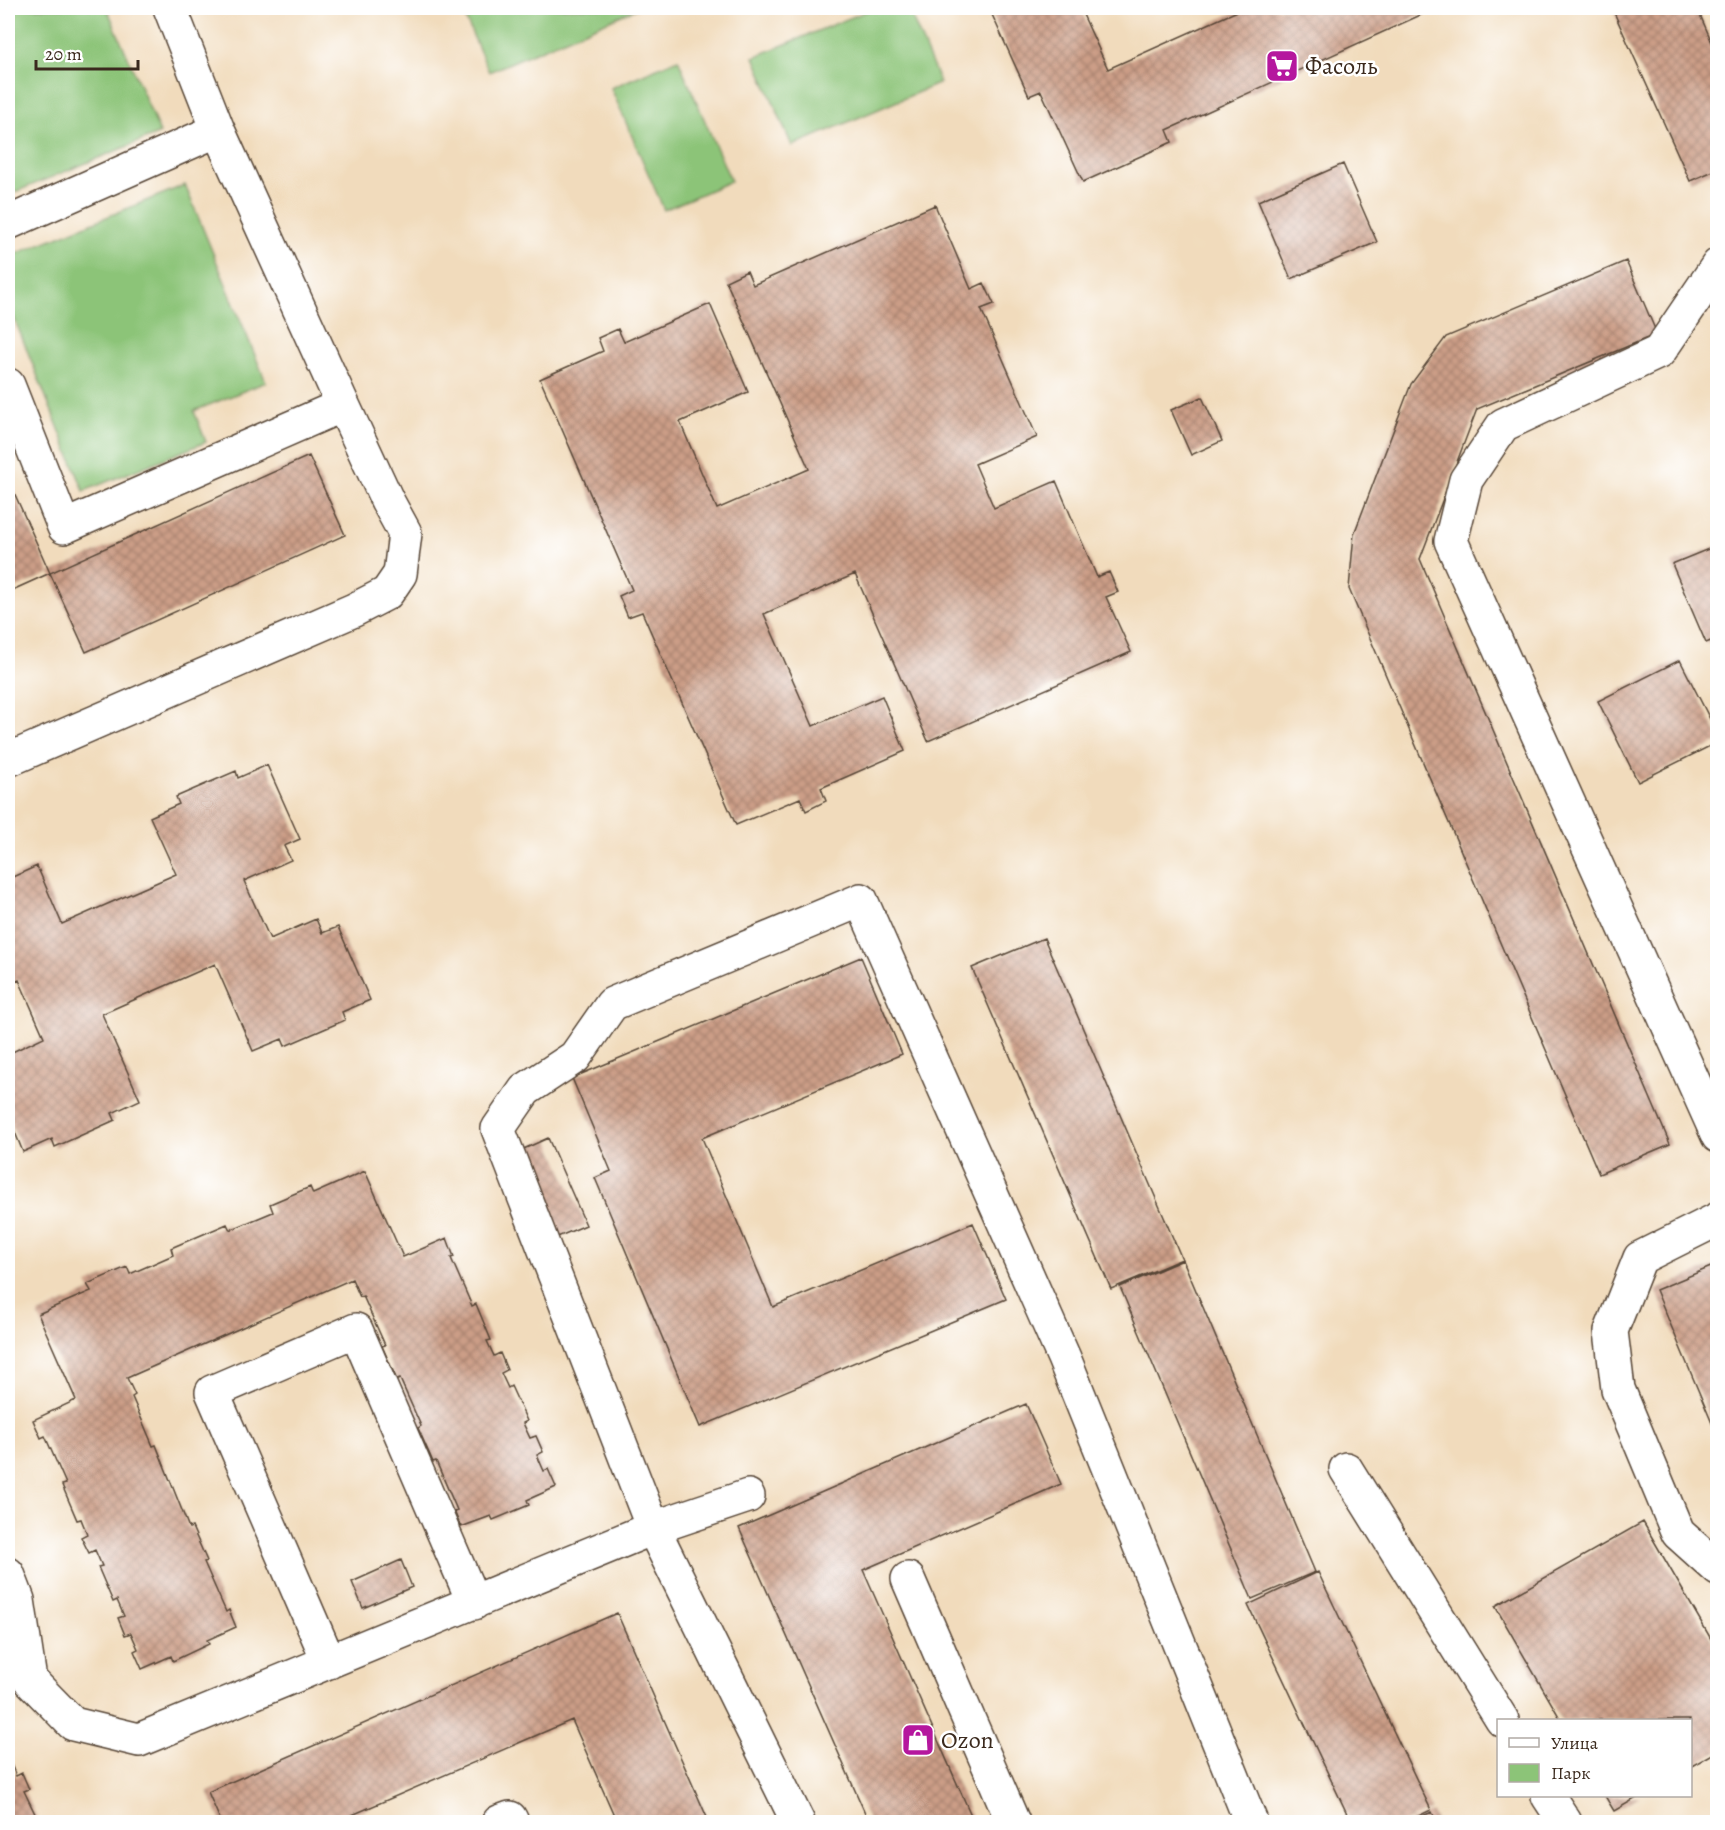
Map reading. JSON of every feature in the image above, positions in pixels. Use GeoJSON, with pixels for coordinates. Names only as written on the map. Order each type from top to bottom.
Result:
{"type":"FeatureCollection","features":[{"type":"Feature","properties":{"kind":"street"},"geometry":{"type":"LineString","coordinates":[[8,760],[354,610],[387,592],[400,574],[405,533],[387,500],[343,405],[219,130],[170,8]]}},
{"type":"Feature","properties":{"kind":"street"},"geometry":{"type":"LineString","coordinates":[[8,223],[219,130]]}},
{"type":"Feature","properties":{"kind":"street"},"geometry":{"type":"LineString","coordinates":[[1718,265],[1659,352],[1503,425],[1466,480],[1451,541],[1718,1136]]}},
{"type":"Feature","properties":{"kind":"street"},"geometry":{"type":"LineString","coordinates":[[8,385],[64,527],[343,405]]}},
{"type":"Feature","properties":{"kind":"street"},"geometry":{"type":"LineString","coordinates":[[798,1822],[653,1528],[498,1129],[525,1090],[574,1057],[612,1004],[861,900],[1064,1358],[1251,1822]]}},
{"type":"Feature","properties":{"kind":"street"},"geometry":{"type":"LineString","coordinates":[[1718,1219],[1640,1258],[1611,1331],[1618,1389],[1678,1533],[1718,1569]]}},
{"type":"Feature","properties":{"kind":"street"},"geometry":{"type":"LineString","coordinates":[[329,1662],[212,1392],[356,1330],[474,1602]]}},
{"type":"Feature","properties":{"kind":"street"},"geometry":{"type":"LineString","coordinates":[[1346,1469],[1501,1719]]}},
{"type":"Feature","properties":{"kind":"street"},"geometry":{"type":"LineString","coordinates":[[8,1574],[18,1600],[30,1680],[73,1724],[140,1740],[653,1528],[748,1496]]}},
{"type":"Feature","properties":{"kind":"street"},"geometry":{"type":"LineString","coordinates":[[908,1579],[1013,1822]]}},
{"type":"Feature","properties":{"kind":"street"},"geometry":{"type":"LineString","coordinates":[[1549,1797],[1565,1822]]}},
{"type":"Feature","properties":{"kind":"street"},"geometry":{"type":"LineString","coordinates":[[499,1822],[510,1818],[512,1822]]}},
{"type":"Feature","properties":{"kind":"green space"},"geometry":{"type":"Polygon","coordinates":[[[8,8],[107,8],[160,133],[8,195],[8,8]]]}},
{"type":"Feature","properties":{"kind":"green space"},"geometry":{"type":"Polygon","coordinates":[[[461,8],[638,8],[489,72],[461,8]]]}},
{"type":"Feature","properties":{"kind":"green space"},"geometry":{"type":"Polygon","coordinates":[[[874,8],[908,8],[940,83],[792,146],[754,57],[874,8]]]}},
{"type":"Feature","properties":{"kind":"green space"},"geometry":{"type":"Polygon","coordinates":[[[678,59],[731,181],[664,210],[611,88],[678,59]]]}},
{"type":"Feature","properties":{"kind":"green space"},"geometry":{"type":"Polygon","coordinates":[[[185,185],[266,382],[194,411],[206,442],[84,491],[8,303],[8,257],[185,185]]]}},
{"type":"Feature","properties":{"kind":"building"},"geometry":{"type":"Polygon","coordinates":[[[989,8],[1080,8],[1108,69],[1244,8],[1436,8],[1167,130],[1172,142],[1083,182],[1041,91],[1029,96],[989,8]]]}},
{"type":"Feature","properties":{"kind":"building"},"geometry":{"type":"Polygon","coordinates":[[[1612,8],[1697,8],[1714,47],[1718,45],[1718,169],[1690,181],[1612,8]]]}},
{"type":"Feature","properties":{"kind":"building"},"geometry":{"type":"Polygon","coordinates":[[[1343,164],[1377,242],[1291,279],[1258,201],[1343,164]]]}},
{"type":"Feature","properties":{"kind":"building"},"geometry":{"type":"Polygon","coordinates":[[[935,205],[971,289],[984,283],[994,304],[981,309],[1037,437],[975,464],[994,508],[1056,481],[1097,577],[1109,572],[1118,592],[1106,597],[1131,652],[928,741],[855,574],[764,614],[813,726],[882,696],[905,751],[821,788],[826,801],[806,811],[800,798],[736,825],[642,612],[628,617],[619,596],[632,590],[540,379],[603,351],[598,338],[618,329],[624,342],[710,304],[748,392],[680,422],[717,509],[809,469],[726,281],[747,271],[753,285],[935,205]]]}},
{"type":"Feature","properties":{"kind":"building"},"geometry":{"type":"Polygon","coordinates":[[[1626,261],[1657,334],[1477,409],[1420,559],[1670,1144],[1599,1174],[1349,589],[1354,534],[1411,384],[1446,337],[1626,261]]]}},
{"type":"Feature","properties":{"kind":"building"},"geometry":{"type":"Polygon","coordinates":[[[1202,397],[1222,441],[1191,455],[1171,410],[1202,397]]]}},
{"type":"Feature","properties":{"kind":"building"},"geometry":{"type":"Polygon","coordinates":[[[309,456],[345,535],[86,652],[50,573],[309,456]]]}},
{"type":"Feature","properties":{"kind":"building"},"geometry":{"type":"Polygon","coordinates":[[[8,479],[50,573],[8,592],[8,479]]]}},
{"type":"Feature","properties":{"kind":"building"},"geometry":{"type":"Polygon","coordinates":[[[1718,545],[1718,638],[1706,643],[1672,564],[1718,545]]]}},
{"type":"Feature","properties":{"kind":"building"},"geometry":{"type":"Polygon","coordinates":[[[1680,660],[1718,735],[1718,742],[1638,782],[1598,701],[1680,660]]]}},
{"type":"Feature","properties":{"kind":"building"},"geometry":{"type":"Polygon","coordinates":[[[267,765],[300,839],[284,846],[291,860],[244,881],[270,939],[316,919],[322,933],[338,927],[370,1000],[342,1012],[345,1020],[285,1046],[282,1039],[253,1051],[215,964],[102,1014],[140,1100],[112,1113],[115,1120],[55,1147],[52,1139],[23,1152],[8,1115],[8,1054],[44,1037],[19,980],[8,985],[8,879],[37,866],[62,924],[176,874],[150,817],[179,804],[176,797],[236,771],[238,778],[267,765]]]}},
{"type":"Feature","properties":{"kind":"building"},"geometry":{"type":"Polygon","coordinates":[[[1044,938],[1182,1259],[1111,1289],[972,968],[1044,938]]]}},
{"type":"Feature","properties":{"kind":"building"},"geometry":{"type":"Polygon","coordinates":[[[861,957],[902,1054],[702,1138],[773,1307],[973,1223],[1006,1299],[700,1427],[595,1178],[611,1171],[572,1078],[861,957]]]}},
{"type":"Feature","properties":{"kind":"building"},"geometry":{"type":"Polygon","coordinates":[[[548,1138],[586,1225],[555,1238],[517,1152],[548,1138]]]}},
{"type":"Feature","properties":{"kind":"building"},"geometry":{"type":"Polygon","coordinates":[[[365,1171],[403,1257],[447,1238],[454,1257],[451,1258],[472,1306],[476,1304],[491,1340],[487,1341],[494,1356],[500,1353],[507,1370],[501,1373],[508,1388],[511,1386],[527,1421],[523,1423],[530,1438],[536,1436],[543,1452],[537,1455],[544,1471],[548,1469],[556,1487],[527,1500],[529,1505],[493,1520],[491,1516],[461,1527],[454,1511],[457,1510],[436,1461],[433,1462],[418,1428],[421,1426],[400,1379],[397,1380],[382,1346],[385,1345],[363,1296],[360,1297],[352,1279],[127,1378],[135,1395],[132,1397],[153,1446],[156,1445],[189,1528],[192,1527],[207,1561],[204,1562],[226,1612],[229,1610],[236,1627],[207,1640],[209,1644],[173,1661],[171,1656],[142,1669],[134,1651],[138,1649],[131,1633],[125,1635],[118,1618],[124,1616],[117,1600],[113,1602],[98,1567],[102,1566],[95,1550],[89,1553],[81,1537],[87,1534],[81,1519],[77,1520],[62,1485],[66,1484],[45,1436],[41,1438],[33,1420],[76,1400],[38,1314],[91,1291],[87,1284],[127,1267],[130,1274],[173,1255],[171,1248],[227,1224],[230,1230],[273,1212],[270,1204],[310,1187],[313,1194],[365,1171]]]}},
{"type":"Feature","properties":{"kind":"building"},"geometry":{"type":"Polygon","coordinates":[[[1183,1260],[1315,1572],[1252,1599],[1120,1287],[1183,1260]]]}},
{"type":"Feature","properties":{"kind":"building"},"geometry":{"type":"Polygon","coordinates":[[[1718,1264],[1718,1435],[1717,1435],[1656,1290],[1718,1264]]]}},
{"type":"Feature","properties":{"kind":"building"},"geometry":{"type":"Polygon","coordinates":[[[1026,1404],[1061,1484],[863,1570],[974,1822],[869,1822],[739,1528],[1026,1404]]]}},
{"type":"Feature","properties":{"kind":"building"},"geometry":{"type":"Polygon","coordinates":[[[1643,1522],[1718,1651],[1718,1751],[1692,1766],[1692,1719],[1560,1719],[1495,1606],[1643,1522]]]}},
{"type":"Feature","properties":{"kind":"building"},"geometry":{"type":"Polygon","coordinates":[[[401,1560],[412,1587],[363,1608],[352,1582],[401,1560]]]}},
{"type":"Feature","properties":{"kind":"building"},"geometry":{"type":"Polygon","coordinates":[[[1318,1572],[1431,1810],[1406,1822],[1351,1822],[1248,1605],[1318,1572]]]}},
{"type":"Feature","properties":{"kind":"building"},"geometry":{"type":"Polygon","coordinates":[[[617,1613],[709,1822],[617,1822],[572,1720],[336,1822],[221,1822],[208,1792],[617,1613]]]}},
{"type":"Feature","properties":{"kind":"building"},"geometry":{"type":"Polygon","coordinates":[[[8,1757],[16,1776],[22,1773],[29,1789],[24,1791],[39,1822],[8,1822],[8,1757]]]}},
{"type":"Feature","properties":{"kind":"building"},"geometry":{"type":"Polygon","coordinates":[[[1606,1797],[1638,1797],[1614,1811],[1606,1797]]]}},
{"type":"Feature","properties":{"kind":"building"},"geometry":{"type":"Polygon","coordinates":[[[1432,1812],[1437,1822],[1409,1822],[1432,1812]]]}},
{"type":"Feature","properties":{"kind":"place","name":"Фасоль"},"geometry":{"type":"Point","coordinates":[1282,66]}},
{"type":"Feature","properties":{"kind":"place","name":"Ozon"},"geometry":{"type":"Point","coordinates":[918,1740]}}]}
